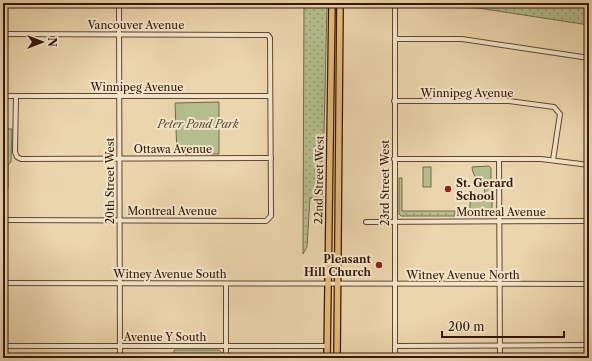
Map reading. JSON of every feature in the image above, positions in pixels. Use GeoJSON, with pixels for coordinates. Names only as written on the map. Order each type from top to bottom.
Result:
{"type":"FeatureCollection","features":[{"type":"Feature","properties":{"kind":"main road","name":"22nd Street West"},"geometry":{"type":"LineString","coordinates":[[327,358],[332,3]]}},
{"type":"Feature","properties":{"kind":"main road","name":"22nd Street West"},"geometry":{"type":"LineString","coordinates":[[337,358],[340,3]]}},
{"type":"Feature","properties":{"kind":"street","name":"20th Street West"},"geometry":{"type":"LineString","coordinates":[[119,3],[120,358]]}},
{"type":"Feature","properties":{"kind":"street","name":"23rd Street West"},"geometry":{"type":"LineString","coordinates":[[395,8],[395,358]]}},
{"type":"Feature","properties":{"kind":"street","name":"Vancouver Avenue"},"geometry":{"type":"LineString","coordinates":[[3,34],[268,35],[270,38],[270,96]]}},
{"type":"Feature","properties":{"kind":"street"},"geometry":{"type":"LineString","coordinates":[[395,39],[462,39],[589,58]]}},
{"type":"Feature","properties":{"kind":"street","name":"Winnipeg Avenue"},"geometry":{"type":"LineString","coordinates":[[3,96],[270,96]]}},
{"type":"Feature","properties":{"kind":"street","name":"Ottawa Avenue"},"geometry":{"type":"LineString","coordinates":[[16,96],[15,152],[17,157],[21,159],[271,158]]}},
{"type":"Feature","properties":{"kind":"street"},"geometry":{"type":"LineString","coordinates":[[270,96],[271,158]]}},
{"type":"Feature","properties":{"kind":"street","name":"Winnipeg Avenue"},"geometry":{"type":"LineString","coordinates":[[394,101],[509,101],[554,107],[560,114],[553,160]]}},
{"type":"Feature","properties":{"kind":"street","name":"Montreal Avenue"},"geometry":{"type":"LineString","coordinates":[[3,220],[269,220],[271,216],[271,158]]}},
{"type":"Feature","properties":{"kind":"street"},"geometry":{"type":"LineString","coordinates":[[394,159],[541,159],[589,166]]}},
{"type":"Feature","properties":{"kind":"street"},"geometry":{"type":"LineString","coordinates":[[499,159],[500,358]]}},
{"type":"Feature","properties":{"kind":"street","name":"Montreal Avenue"},"geometry":{"type":"LineString","coordinates":[[366,222],[589,221]]}},
{"type":"Feature","properties":{"kind":"street","name":"Witney Avenue South"},"geometry":{"type":"LineString","coordinates":[[3,283],[338,284]]}},
{"type":"Feature","properties":{"kind":"street"},"geometry":{"type":"LineString","coordinates":[[226,284],[226,358]]}},
{"type":"Feature","properties":{"kind":"street","name":"Witney Avenue North"},"geometry":{"type":"LineString","coordinates":[[338,284],[589,284]]}},
{"type":"Feature","properties":{"kind":"street"},"geometry":{"type":"LineString","coordinates":[[395,346],[589,345]]}},
{"type":"Feature","properties":{"kind":"street","name":"Avenue Y South"},"geometry":{"type":"LineString","coordinates":[[3,346],[327,346]]}},
{"type":"Feature","properties":{"kind":"green space"},"geometry":{"type":"Polygon","coordinates":[[[304,3],[312,7],[327,7],[324,132],[320,152],[323,166],[323,202],[318,198],[310,198],[307,247],[303,254],[304,3]]]}},
{"type":"Feature","properties":{"kind":"green space"},"geometry":{"type":"Polygon","coordinates":[[[366,3],[585,3],[589,11],[589,25],[478,8],[368,6],[366,3]]]}},
{"type":"Feature","properties":{"kind":"green space","name":"Peter Pond Park"},"geometry":{"type":"Polygon","coordinates":[[[219,102],[219,154],[177,154],[175,103],[219,102]]]}},
{"type":"Feature","properties":{"kind":"green space"},"geometry":{"type":"Polygon","coordinates":[[[3,129],[12,129],[11,162],[8,165],[8,188],[3,188],[3,129]]]}},
{"type":"Feature","properties":{"kind":"green space"},"geometry":{"type":"Polygon","coordinates":[[[489,166],[491,168],[491,184],[480,181],[474,174],[472,167],[489,166]]]}},
{"type":"Feature","properties":{"kind":"green space"},"geometry":{"type":"Polygon","coordinates":[[[423,167],[431,167],[431,187],[423,187],[423,167]]]}},
{"type":"Feature","properties":{"kind":"green space"},"geometry":{"type":"Polygon","coordinates":[[[399,178],[402,178],[402,211],[455,211],[455,216],[401,216],[399,214],[399,178]]]}},
{"type":"Feature","properties":{"kind":"green space"},"geometry":{"type":"Polygon","coordinates":[[[485,185],[492,185],[492,214],[470,214],[470,202],[472,199],[484,201],[485,185]]]}},
{"type":"Feature","properties":{"kind":"green space"},"geometry":{"type":"Polygon","coordinates":[[[174,350],[219,350],[222,353],[222,358],[174,358],[174,350]]]}},
{"type":"Feature","properties":{"kind":"place","name":"St. Gerard School"},"geometry":{"type":"Point","coordinates":[448,189]}},
{"type":"Feature","properties":{"kind":"place","name":"Pleasant Hill Church"},"geometry":{"type":"Point","coordinates":[379,265]}}]}
